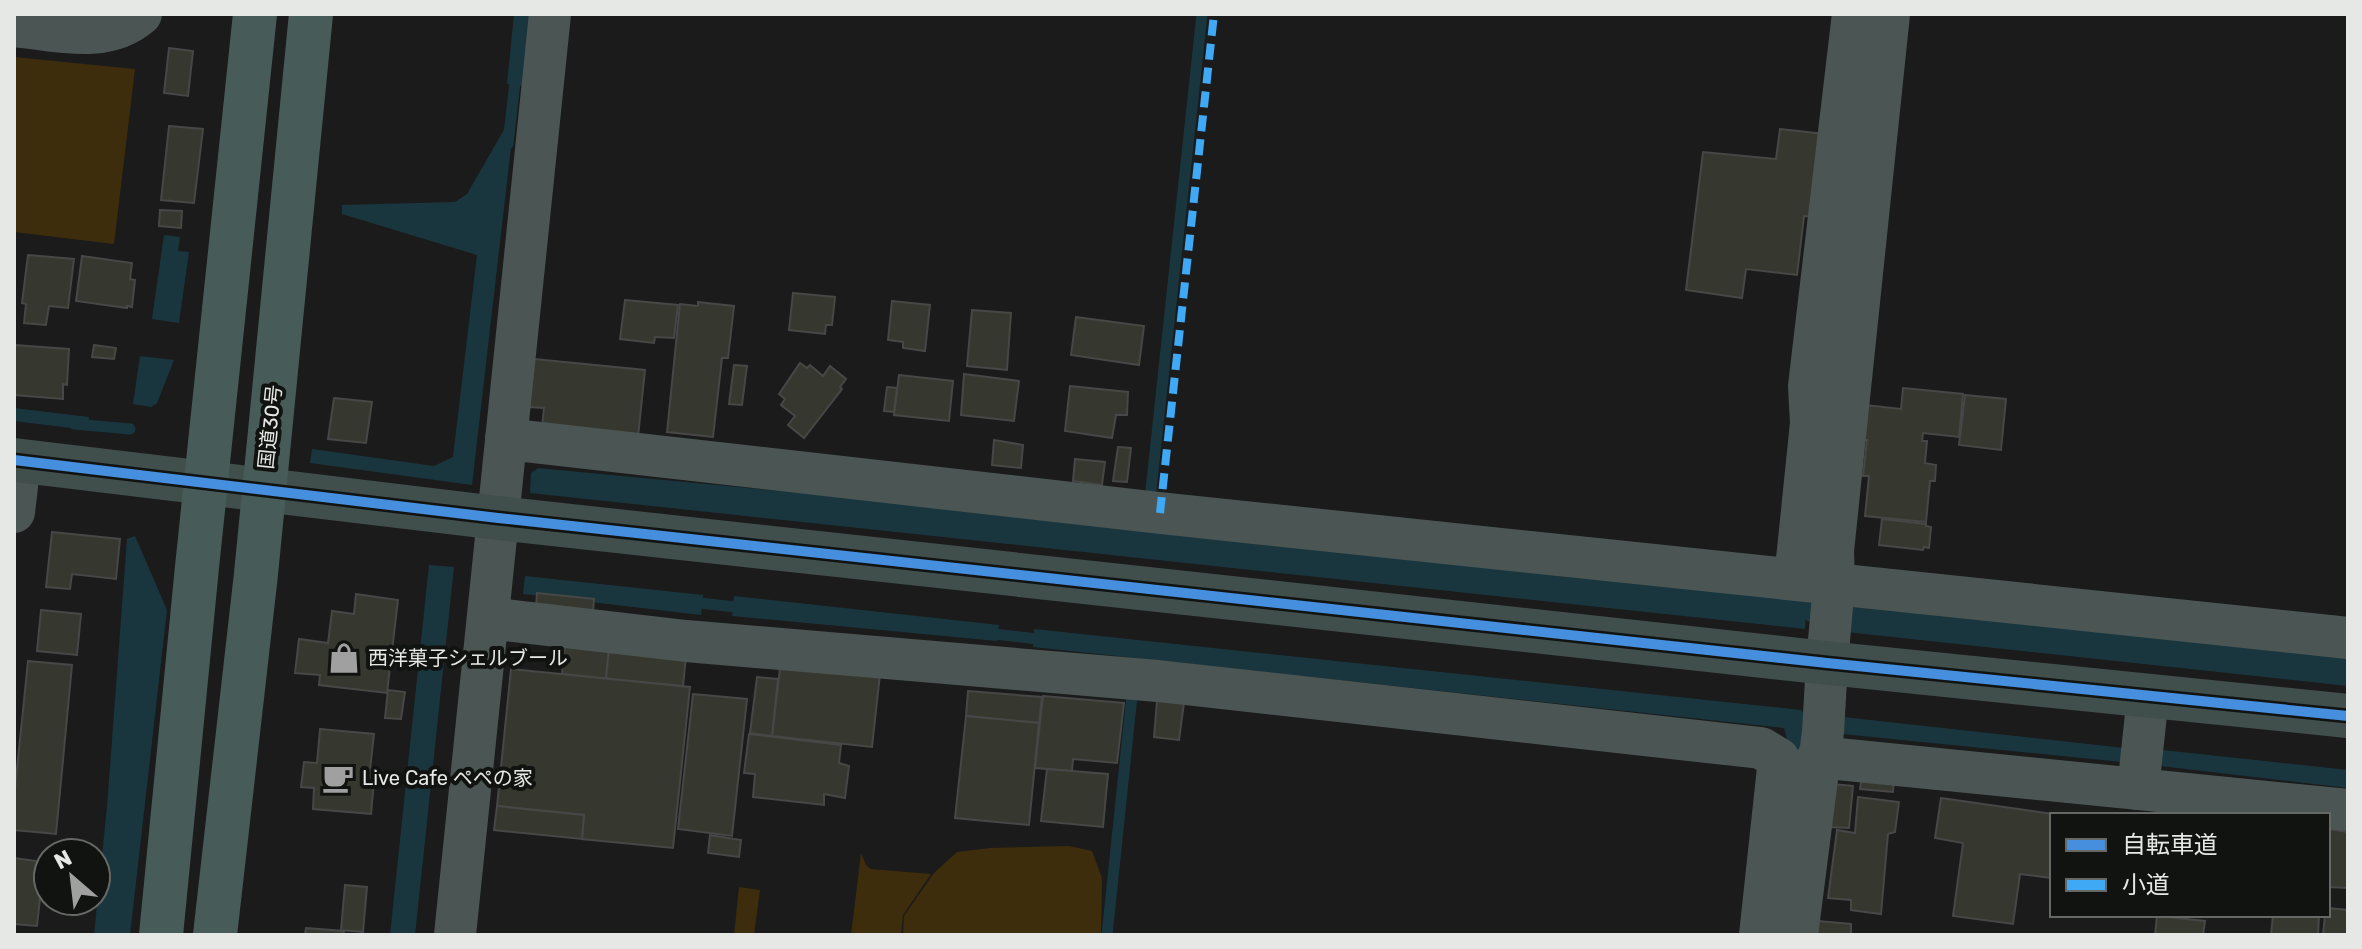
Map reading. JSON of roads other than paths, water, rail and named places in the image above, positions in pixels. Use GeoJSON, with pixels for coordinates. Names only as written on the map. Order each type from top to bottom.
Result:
{"type":"FeatureCollection","features":[{"type":"Feature","properties":{"kind":"highway"},"geometry":{"type":"LineString","coordinates":[[161,935],[255,14]]}},
{"type":"Feature","properties":{"kind":"highway","name":"国道30号"},"geometry":{"type":"LineString","coordinates":[[215,935],[264,489],[311,14]]}},
{"type":"Feature","properties":{"kind":"street"},"geometry":{"type":"LineString","coordinates":[[14,26],[85,34],[114,31],[141,14]]}},
{"type":"Feature","properties":{"kind":"street"},"geometry":{"type":"LineString","coordinates":[[455,935],[550,14]]}},
{"type":"Feature","properties":{"kind":"street"},"geometry":{"type":"LineString","coordinates":[[1797,935],[1807,749],[1833,551],[1853,14]]}},
{"type":"Feature","properties":{"kind":"street"},"geometry":{"type":"LineString","coordinates":[[1845,249],[1889,14]]}},
{"type":"Feature","properties":{"kind":"street"},"geometry":{"type":"LineString","coordinates":[[506,439],[1160,513],[1824,611],[2148,696],[2348,716]]}},
{"type":"Feature","properties":{"kind":"street"},"geometry":{"type":"LineString","coordinates":[[14,512],[17,461],[498,518],[1824,611],[2348,638]]}},
{"type":"Feature","properties":{"kind":"street"},"geometry":{"type":"LineString","coordinates":[[488,618],[686,641],[1136,679],[1761,748],[2141,766],[2348,810]]}},
{"type":"Feature","properties":{"kind":"street"},"geometry":{"type":"LineString","coordinates":[[2141,766],[2148,696]]}},
{"type":"Feature","properties":{"kind":"street"},"geometry":{"type":"LineString","coordinates":[[1760,935],[1807,749]]}},
{"type":"Feature","properties":{"kind":"water"},"geometry":{"type":"Polygon","coordinates":[[[514,14],[530,14],[523,86],[507,84],[514,14]]]}},
{"type":"Feature","properties":{"kind":"water"},"geometry":{"type":"Polygon","coordinates":[[[505,128],[513,130],[472,485],[310,463],[312,449],[434,466],[453,457],[477,255],[342,214],[342,205],[455,202],[467,194],[505,128]]]}},
{"type":"Feature","properties":{"kind":"water"},"geometry":{"type":"Polygon","coordinates":[[[164,235],[180,237],[178,251],[189,252],[179,323],[152,319],[164,235]]]}},
{"type":"Feature","properties":{"kind":"water"},"geometry":{"type":"Polygon","coordinates":[[[140,356],[174,360],[157,403],[151,407],[133,404],[140,356]]]}},
{"type":"Feature","properties":{"kind":"water"},"geometry":{"type":"Polygon","coordinates":[[[14,408],[89,417],[87,430],[14,421],[14,408]]]}},
{"type":"Feature","properties":{"kind":"water"},"geometry":{"type":"Polygon","coordinates":[[[538,468],[1146,526],[1807,600],[1805,629],[530,493],[531,473],[538,468]]]}},
{"type":"Feature","properties":{"kind":"water"},"geometry":{"type":"Polygon","coordinates":[[[135,536],[167,610],[130,935],[94,935],[96,917],[112,917],[112,837],[104,837],[127,539],[135,536]]]}},
{"type":"Feature","properties":{"kind":"water"},"geometry":{"type":"Polygon","coordinates":[[[429,565],[454,567],[415,935],[390,935],[429,565]]]}},
{"type":"Feature","properties":{"kind":"water"},"geometry":{"type":"Polygon","coordinates":[[[525,576],[703,595],[701,615],[523,594],[525,576]]]}},
{"type":"Feature","properties":{"kind":"water"},"geometry":{"type":"Polygon","coordinates":[[[734,596],[999,625],[997,641],[732,616],[734,596]]]}},
{"type":"Feature","properties":{"kind":"water"},"geometry":{"type":"Polygon","coordinates":[[[1856,602],[2348,652],[2348,686],[1846,632],[1844,612],[1856,602]]]}},
{"type":"Feature","properties":{"kind":"water"},"geometry":{"type":"Polygon","coordinates":[[[1034,629],[1801,710],[1805,715],[1802,751],[1790,750],[1784,728],[1033,647],[1034,629]]]}},
{"type":"Feature","properties":{"kind":"water"},"geometry":{"type":"Polygon","coordinates":[[[1843,717],[2124,748],[2122,762],[1842,734],[1843,717]]]}},
{"type":"Feature","properties":{"kind":"water"},"geometry":{"type":"Polygon","coordinates":[[[2162,750],[2348,770],[2348,788],[2160,766],[2162,750]]]}},
{"type":"Feature","properties":{"kind":"waterway"},"geometry":{"type":"LineString","coordinates":[[1150,499],[1202,14]]}},
{"type":"Feature","properties":{"kind":"waterway"},"geometry":{"type":"LineString","coordinates":[[508,144],[516,73]]}},
{"type":"Feature","properties":{"kind":"waterway"},"geometry":{"type":"LineString","coordinates":[[74,424],[130,429]]}},
{"type":"Feature","properties":{"kind":"waterway"},"geometry":{"type":"LineString","coordinates":[[1810,616],[1812,598]]}},
{"type":"Feature","properties":{"kind":"waterway"},"geometry":{"type":"LineString","coordinates":[[690,602],[745,608]]}},
{"type":"Feature","properties":{"kind":"waterway"},"geometry":{"type":"LineString","coordinates":[[985,633],[1047,640]]}},
{"type":"Feature","properties":{"kind":"waterway"},"geometry":{"type":"LineString","coordinates":[[1107,935],[1133,686]]}},
{"type":"Feature","properties":{"kind":"place","name":"西洋菓子シェルブール"},"geometry":{"type":"Point","coordinates":[344,658]}},
{"type":"Feature","properties":{"kind":"place","name":"Live Cafe ペペの家"},"geometry":{"type":"Point","coordinates":[338,778]}}]}
